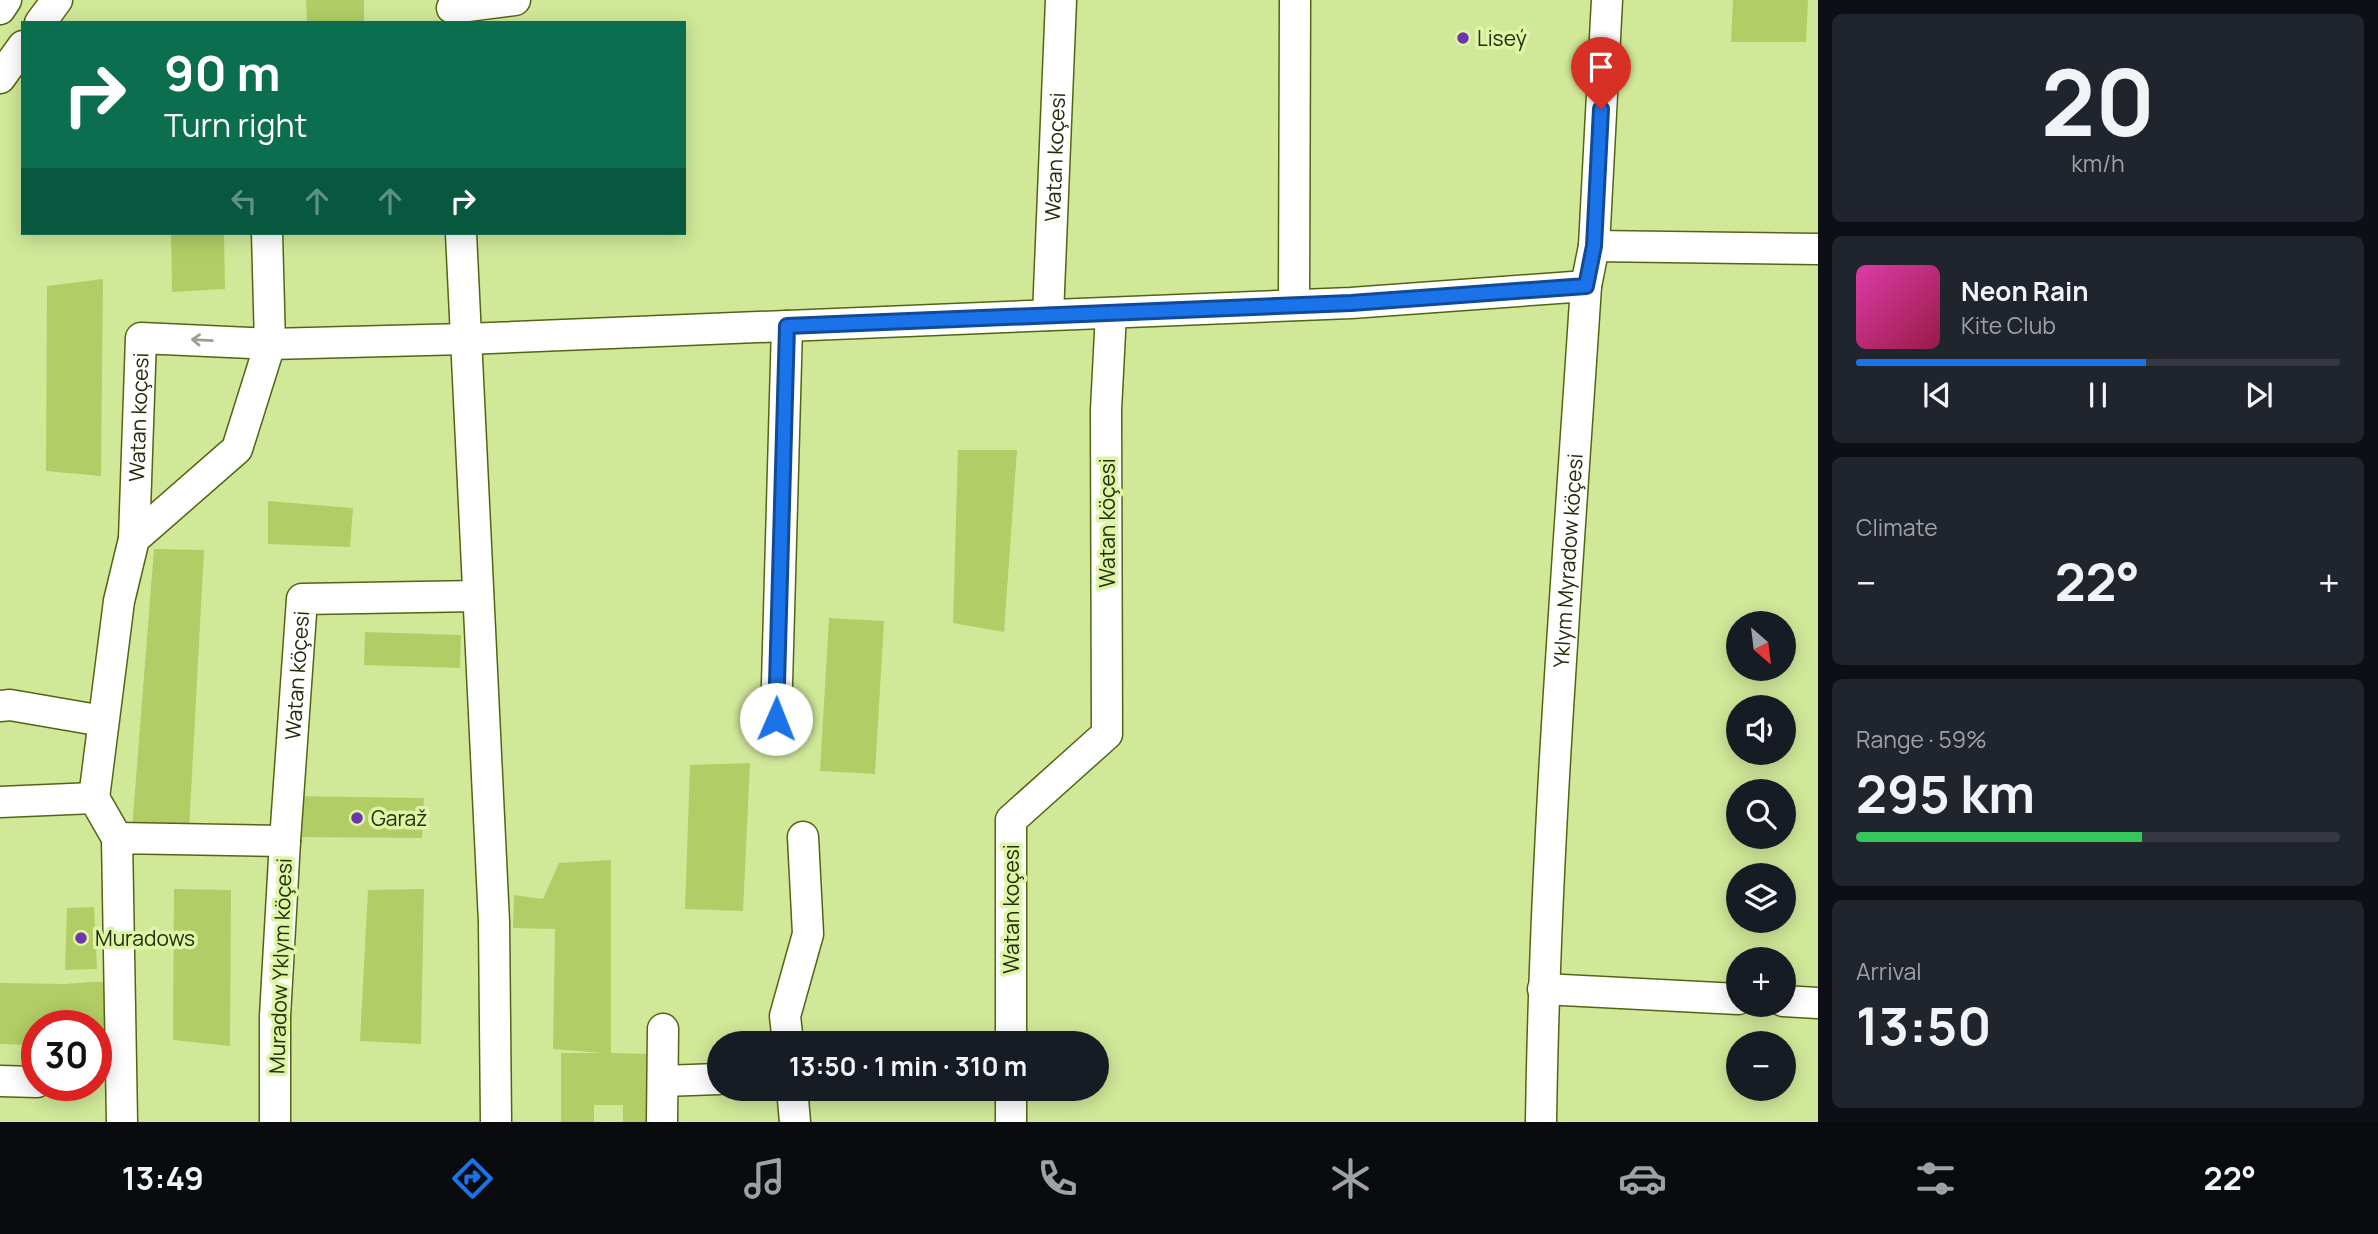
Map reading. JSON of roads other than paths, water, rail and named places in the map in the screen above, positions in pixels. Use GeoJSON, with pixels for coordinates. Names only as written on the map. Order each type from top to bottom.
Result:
{"type":"FeatureCollection","features":[{"type":"Feature","properties":{"kind":"street"},"geometry":{"type":"LineString","coordinates":[[0,9],[6,0]]}},
{"type":"Feature","properties":{"kind":"street"},"geometry":{"type":"LineString","coordinates":[[41,21],[57,0]]}},
{"type":"Feature","properties":{"kind":"street"},"geometry":{"type":"LineString","coordinates":[[451,10],[515,0]]}},
{"type":"Feature","properties":{"kind":"street","name":"Watan koçesi"},"geometry":{"type":"LineString","coordinates":[[1048,315],[1061,0]]}},
{"type":"Feature","properties":{"kind":"street"},"geometry":{"type":"LineString","coordinates":[[1294,305],[1295,0]]}},
{"type":"Feature","properties":{"kind":"street","name":"Yklym Myradow köçesi"},"geometry":{"type":"LineString","coordinates":[[1541,1122],[1543,989],[1586,286],[1594,246],[1607,0]]}},
{"type":"Feature","properties":{"kind":"street"},"geometry":{"type":"LineString","coordinates":[[0,78],[21,49]]}},
{"type":"Feature","properties":{"kind":"street"},"geometry":{"type":"LineString","coordinates":[[134,539],[237,449],[270,344],[267,235]]}},
{"type":"Feature","properties":{"kind":"street"},"geometry":{"type":"LineString","coordinates":[[461,235],[494,922],[496,1122]]}},
{"type":"Feature","properties":{"kind":"street"},"geometry":{"type":"LineString","coordinates":[[1594,246],[1818,249]]}},
{"type":"Feature","properties":{"kind":"street","name":"Watan koçesi"},"geometry":{"type":"LineString","coordinates":[[93,798],[119,601],[134,539],[141,338],[270,344],[465,339],[1294,305],[1586,286]]}},
{"type":"Feature","properties":{"kind":"street","name":"Watan köçesi"},"geometry":{"type":"LineString","coordinates":[[1107,734],[1107,410],[1111,313]]}},
{"type":"Feature","properties":{"kind":"street"},"geometry":{"type":"LineString","coordinates":[[776,719],[787,326]]}},
{"type":"Feature","properties":{"kind":"street","name":"Watan köçesi"},"geometry":{"type":"LineString","coordinates":[[285,841],[302,599],[478,596]]}},
{"type":"Feature","properties":{"kind":"street"},"geometry":{"type":"LineString","coordinates":[[0,706],[10,705],[103,721]]}},
{"type":"Feature","properties":{"kind":"street","name":"Watan koçesi"},"geometry":{"type":"LineString","coordinates":[[1011,1031],[1011,820],[1107,734]]}},
{"type":"Feature","properties":{"kind":"street"},"geometry":{"type":"LineString","coordinates":[[0,802],[93,798],[118,851],[111,1010]]}},
{"type":"Feature","properties":{"kind":"street"},"geometry":{"type":"LineString","coordinates":[[787,1031],[785,1016],[808,934],[803,837]]}},
{"type":"Feature","properties":{"kind":"street","name":"Muradow Yklym köçesi"},"geometry":{"type":"LineString","coordinates":[[118,851],[285,841],[275,1016],[275,1122]]}},
{"type":"Feature","properties":{"kind":"street"},"geometry":{"type":"LineString","coordinates":[[102,952],[103,886],[118,851]]}},
{"type":"Feature","properties":{"kind":"street"},"geometry":{"type":"LineString","coordinates":[[1543,989],[1726,998]]}},
{"type":"Feature","properties":{"kind":"street"},"geometry":{"type":"LineString","coordinates":[[1796,1002],[1818,1003]]}},
{"type":"Feature","properties":{"kind":"street"},"geometry":{"type":"LineString","coordinates":[[662,1122],[663,1029]]}},
{"type":"Feature","properties":{"kind":"street"},"geometry":{"type":"LineString","coordinates":[[663,1080],[707,1079]]}},
{"type":"Feature","properties":{"kind":"street"},"geometry":{"type":"LineString","coordinates":[[0,1081],[21,1082]]}},
{"type":"Feature","properties":{"kind":"street"},"geometry":{"type":"LineString","coordinates":[[112,1095],[122,1122]]}},
{"type":"Feature","properties":{"kind":"street"},"geometry":{"type":"LineString","coordinates":[[793,1101],[795,1122]]}},
{"type":"Feature","properties":{"kind":"street"},"geometry":{"type":"LineString","coordinates":[[1011,1101],[1011,1122]]}},
{"type":"Feature","properties":{"kind":"place","name":"Liseý"},"geometry":{"type":"Point","coordinates":[1463,38]}},
{"type":"Feature","properties":{"kind":"place","name":"Garaž"},"geometry":{"type":"Point","coordinates":[357,818]}},
{"type":"Feature","properties":{"kind":"place","name":"Muradows"},"geometry":{"type":"Point","coordinates":[81,938]}}]}
